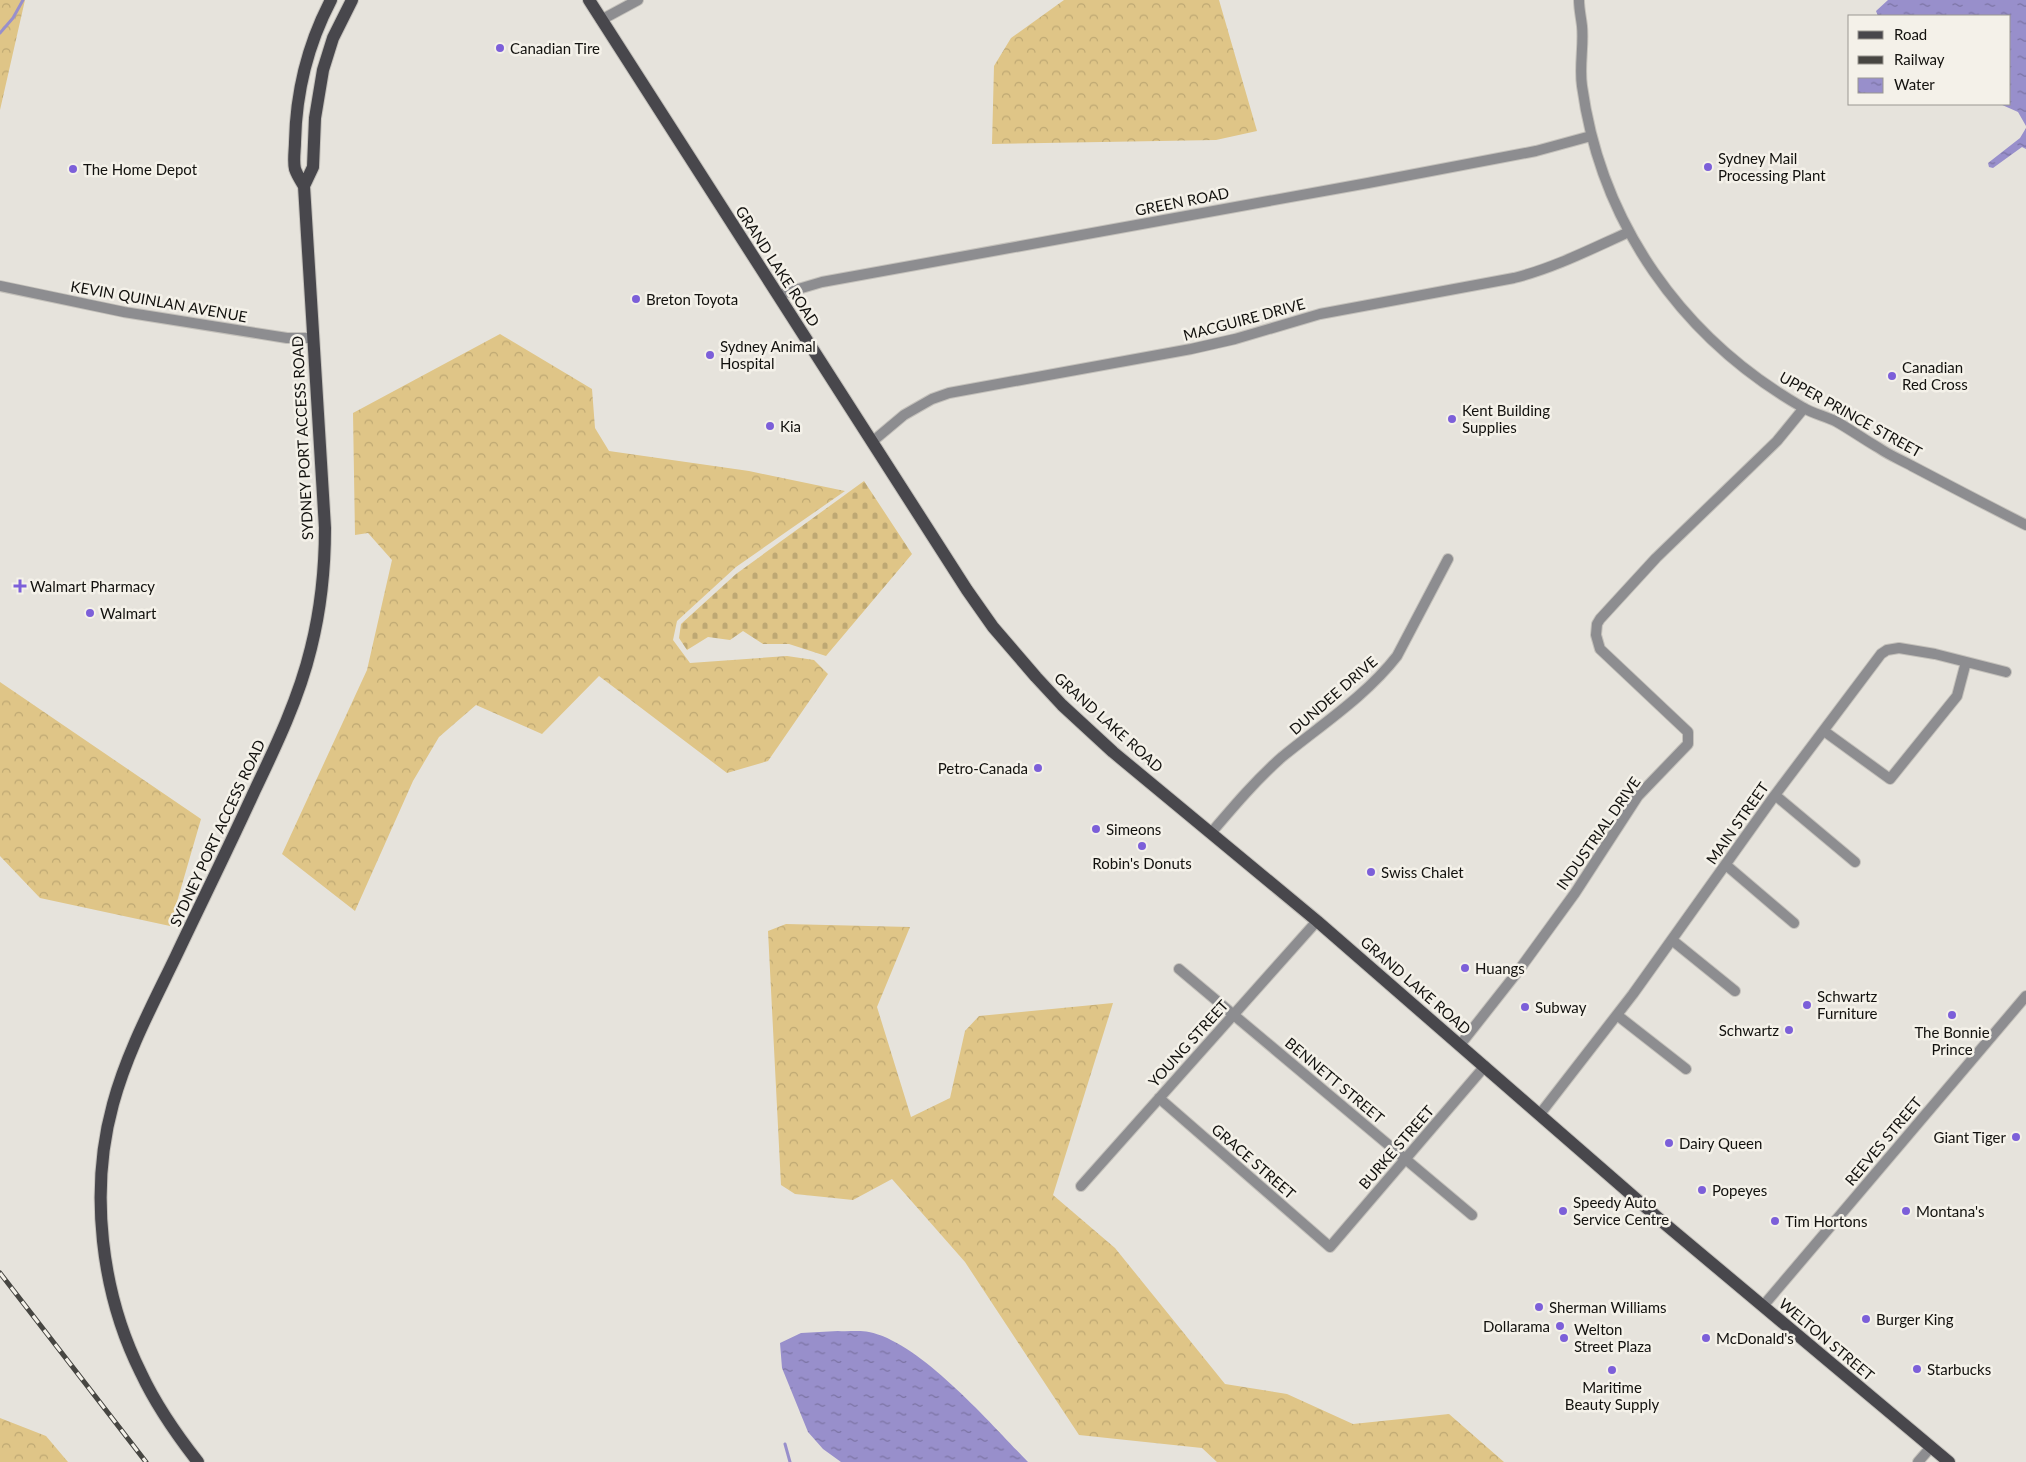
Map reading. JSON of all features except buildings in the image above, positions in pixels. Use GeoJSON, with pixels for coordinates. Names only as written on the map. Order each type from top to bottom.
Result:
{"type":"FeatureCollection","features":[{"type":"Feature","properties":{"kind":"main road","name":"SYDNEY PORT ACCESS ROAD"},"geometry":{"type":"LineString","coordinates":[[198,1462],[168,1422],[140,1373],[116,1306],[110,1284],[103,1227],[102,1189],[104,1155],[113,1104],[133,1047],[276,746],[296,698],[311,649],[322,591],[325,536],[304,186],[294,167],[298,98],[310,51],[331,0]]}},
{"type":"Feature","properties":{"kind":"main road","name":"SYDNEY PORT ACCESS ROAD"},"geometry":{"type":"LineString","coordinates":[[304,186],[313,168],[315,118],[323,70],[334,38],[352,0]]}},
{"type":"Feature","properties":{"kind":"main road","name":"GRAND LAKE ROAD"},"geometry":{"type":"LineString","coordinates":[[589,0],[973,598],[996,630],[1030,671],[1062,705],[1113,752],[1317,921],[1685,1241]]}},
{"type":"Feature","properties":{"kind":"main road","name":"WELTON STREET"},"geometry":{"type":"LineString","coordinates":[[1685,1241],[1949,1462]]}},
{"type":"Feature","properties":{"kind":"street"},"geometry":{"type":"LineString","coordinates":[[602,20],[638,0]]}},
{"type":"Feature","properties":{"kind":"street","name":"UPPER PRINCE STREET"},"geometry":{"type":"LineString","coordinates":[[1579,0],[1578,12],[1582,27],[1582,85],[1591,136],[1608,185],[1629,232],[1669,295],[1693,323],[1747,370],[1804,408],[1837,422],[1879,448],[2026,525]]}},
{"type":"Feature","properties":{"kind":"street","name":"GREEN ROAD"},"geometry":{"type":"LineString","coordinates":[[778,295],[822,282],[1368,183],[1536,151],[1591,136]]}},
{"type":"Feature","properties":{"kind":"street","name":"MACGUIRE DRIVE"},"geometry":{"type":"LineString","coordinates":[[872,441],[904,415],[932,400],[949,394],[1191,350],[1320,314],[1514,278],[1559,264],[1629,232]]}},
{"type":"Feature","properties":{"kind":"street","name":"KEVIN QUINLAN AVENUE"},"geometry":{"type":"LineString","coordinates":[[0,286],[133,313],[287,338],[313,338]]}},
{"type":"Feature","properties":{"kind":"street","name":"INDUSTRIAL DRIVE"},"geometry":{"type":"LineString","coordinates":[[1460,1045],[1575,893],[1638,796],[1688,744],[1688,732],[1600,649],[1596,639],[1597,624],[1656,558],[1778,442],[1804,408]]}},
{"type":"Feature","properties":{"kind":"street","name":"DUNDEE DRIVE"},"geometry":{"type":"LineString","coordinates":[[1211,833],[1242,795],[1262,776],[1359,694],[1390,665],[1397,656],[1448,560]]}},
{"type":"Feature","properties":{"kind":"street","name":"MAIN STREET"},"geometry":{"type":"LineString","coordinates":[[1540,1114],[1617,1015],[1775,795],[1877,658],[1887,650],[1899,648],[1935,654],[2006,672]]}},
{"type":"Feature","properties":{"kind":"street"},"geometry":{"type":"LineString","coordinates":[[1824,731],[1890,779],[1957,696],[1966,662]]}},
{"type":"Feature","properties":{"kind":"street"},"geometry":{"type":"LineString","coordinates":[[1775,795],[1855,862]]}},
{"type":"Feature","properties":{"kind":"street"},"geometry":{"type":"LineString","coordinates":[[1726,865],[1794,923]]}},
{"type":"Feature","properties":{"kind":"street","name":"YOUNG STREET"},"geometry":{"type":"LineString","coordinates":[[1081,1186],[1317,921]]}},
{"type":"Feature","properties":{"kind":"street"},"geometry":{"type":"LineString","coordinates":[[1672,940],[1735,991]]}},
{"type":"Feature","properties":{"kind":"street","name":"BENNETT STREET"},"geometry":{"type":"LineString","coordinates":[[1179,969],[1472,1215]]}},
{"type":"Feature","properties":{"kind":"street","name":"REEVES STREET"},"geometry":{"type":"LineString","coordinates":[[1763,1306],[2025,999]]}},
{"type":"Feature","properties":{"kind":"street"},"geometry":{"type":"LineString","coordinates":[[1617,1015],[1686,1068]]}},
{"type":"Feature","properties":{"kind":"street","name":"BURKE STREET"},"geometry":{"type":"LineString","coordinates":[[1330,1247],[1485,1066]]}},
{"type":"Feature","properties":{"kind":"street","name":"GRACE STREET"},"geometry":{"type":"LineString","coordinates":[[1159,1098],[1330,1247]]}},
{"type":"Feature","properties":{"kind":"street"},"geometry":{"type":"LineString","coordinates":[[1918,1462],[1931,1448]]}},
{"type":"Feature","properties":{"kind":"green space"},"geometry":{"type":"Polygon","coordinates":[[[0,0],[25,0],[0,110],[0,0]]]}},
{"type":"Feature","properties":{"kind":"green space"},"geometry":{"type":"Polygon","coordinates":[[[1064,0],[1219,0],[1257,131],[1216,140],[992,144],[994,66],[1011,38],[1064,0]]]}},
{"type":"Feature","properties":{"kind":"green space"},"geometry":{"type":"Polygon","coordinates":[[[500,334],[592,389],[595,428],[609,451],[749,471],[845,491],[736,567],[677,621],[673,640],[690,663],[787,656],[814,660],[828,674],[768,761],[727,773],[599,676],[542,734],[476,705],[439,737],[413,781],[355,911],[282,854],[367,670],[392,560],[368,533],[355,535],[353,413],[500,334]]]}},
{"type":"Feature","properties":{"kind":"green space"},"geometry":{"type":"Polygon","coordinates":[[[864,481],[912,554],[826,656],[789,644],[763,644],[743,631],[730,640],[708,637],[687,650],[679,638],[681,624],[736,574],[864,481]]]}},
{"type":"Feature","properties":{"kind":"green space"},"geometry":{"type":"Polygon","coordinates":[[[0,682],[201,819],[170,926],[40,898],[0,856],[0,682]]]}},
{"type":"Feature","properties":{"kind":"green space"},"geometry":{"type":"Polygon","coordinates":[[[786,924],[910,927],[877,1007],[911,1117],[950,1098],[965,1031],[979,1016],[1113,1003],[1053,1195],[1115,1248],[1225,1384],[1287,1394],[1353,1424],[1449,1414],[1504,1462],[1217,1462],[1202,1448],[1079,1435],[965,1262],[892,1179],[853,1200],[795,1194],[781,1185],[768,931],[786,924]]]}},
{"type":"Feature","properties":{"kind":"green space"},"geometry":{"type":"Polygon","coordinates":[[[0,1418],[46,1436],[68,1462],[0,1462],[0,1418]]]}},
{"type":"Feature","properties":{"kind":"water"},"geometry":{"type":"Polygon","coordinates":[[[1888,0],[2026,0],[2026,126],[2018,112],[2002,105],[2011,105],[2011,15],[1878,15],[1876,11],[1888,0]]]}},
{"type":"Feature","properties":{"kind":"water"},"geometry":{"type":"Polygon","coordinates":[[[2026,128],[2026,149],[2022,147],[1993,168],[1989,167],[1988,163],[2020,138],[2026,128]]]}},
{"type":"Feature","properties":{"kind":"water"},"geometry":{"type":"Polygon","coordinates":[[[869,1332],[889,1339],[910,1351],[954,1386],[1028,1462],[841,1462],[823,1449],[808,1432],[782,1368],[780,1343],[801,1333],[869,1332]]]}},
{"type":"Feature","properties":{"kind":"waterway"},"geometry":{"type":"LineString","coordinates":[[0,33],[13,18],[23,0]]}},
{"type":"Feature","properties":{"kind":"waterway"},"geometry":{"type":"LineString","coordinates":[[785,1444],[790,1462]]}},
{"type":"Feature","properties":{"kind":"railway"},"geometry":{"type":"LineString","coordinates":[[0,1273],[146,1462]]}},
{"type":"Feature","properties":{"kind":"place","name":"Canadian Tire"},"geometry":{"type":"Point","coordinates":[500,48]}},
{"type":"Feature","properties":{"kind":"place","name":"Sydney Mail Processing Plant"},"geometry":{"type":"Point","coordinates":[1708,167]}},
{"type":"Feature","properties":{"kind":"place","name":"The Home Depot"},"geometry":{"type":"Point","coordinates":[73,169]}},
{"type":"Feature","properties":{"kind":"place","name":"Breton Toyota"},"geometry":{"type":"Point","coordinates":[636,299]}},
{"type":"Feature","properties":{"kind":"place","name":"Sydney Animal Hospital"},"geometry":{"type":"Point","coordinates":[710,355]}},
{"type":"Feature","properties":{"kind":"place","name":"Canadian Red Cross"},"geometry":{"type":"Point","coordinates":[1892,376]}},
{"type":"Feature","properties":{"kind":"place","name":"Kent Building Supplies"},"geometry":{"type":"Point","coordinates":[1452,419]}},
{"type":"Feature","properties":{"kind":"place","name":"Kia"},"geometry":{"type":"Point","coordinates":[770,426]}},
{"type":"Feature","properties":{"kind":"place","name":"Walmart Pharmacy"},"geometry":{"type":"Point","coordinates":[20,586]}},
{"type":"Feature","properties":{"kind":"place","name":"Walmart"},"geometry":{"type":"Point","coordinates":[90,613]}},
{"type":"Feature","properties":{"kind":"place","name":"Petro-Canada"},"geometry":{"type":"Point","coordinates":[1038,768]}},
{"type":"Feature","properties":{"kind":"place","name":"Simeons"},"geometry":{"type":"Point","coordinates":[1096,829]}},
{"type":"Feature","properties":{"kind":"place","name":"Robin's Donuts"},"geometry":{"type":"Point","coordinates":[1142,846]}},
{"type":"Feature","properties":{"kind":"place","name":"Swiss Chalet"},"geometry":{"type":"Point","coordinates":[1371,872]}},
{"type":"Feature","properties":{"kind":"place","name":"Huangs"},"geometry":{"type":"Point","coordinates":[1465,968]}},
{"type":"Feature","properties":{"kind":"place","name":"Schwartz Furniture"},"geometry":{"type":"Point","coordinates":[1807,1005]}},
{"type":"Feature","properties":{"kind":"place","name":"Subway"},"geometry":{"type":"Point","coordinates":[1525,1007]}},
{"type":"Feature","properties":{"kind":"place","name":"The Bonnie Prince"},"geometry":{"type":"Point","coordinates":[1952,1015]}},
{"type":"Feature","properties":{"kind":"place","name":"Schwartz"},"geometry":{"type":"Point","coordinates":[1789,1030]}},
{"type":"Feature","properties":{"kind":"place","name":"Giant Tiger"},"geometry":{"type":"Point","coordinates":[2016,1137]}},
{"type":"Feature","properties":{"kind":"place","name":"Dairy Queen"},"geometry":{"type":"Point","coordinates":[1669,1143]}},
{"type":"Feature","properties":{"kind":"place","name":"Popeyes"},"geometry":{"type":"Point","coordinates":[1702,1190]}},
{"type":"Feature","properties":{"kind":"place","name":"Speedy Auto Service Centre"},"geometry":{"type":"Point","coordinates":[1563,1211]}},
{"type":"Feature","properties":{"kind":"place","name":"Montana's"},"geometry":{"type":"Point","coordinates":[1906,1211]}},
{"type":"Feature","properties":{"kind":"place","name":"Tim Hortons"},"geometry":{"type":"Point","coordinates":[1775,1221]}},
{"type":"Feature","properties":{"kind":"place","name":"Sherman Williams"},"geometry":{"type":"Point","coordinates":[1539,1307]}},
{"type":"Feature","properties":{"kind":"place","name":"Burger King"},"geometry":{"type":"Point","coordinates":[1866,1319]}},
{"type":"Feature","properties":{"kind":"place","name":"Dollarama"},"geometry":{"type":"Point","coordinates":[1560,1326]}},
{"type":"Feature","properties":{"kind":"place","name":"Welton Street Plaza"},"geometry":{"type":"Point","coordinates":[1564,1338]}},
{"type":"Feature","properties":{"kind":"place","name":"McDonald's"},"geometry":{"type":"Point","coordinates":[1706,1338]}},
{"type":"Feature","properties":{"kind":"place","name":"Starbucks"},"geometry":{"type":"Point","coordinates":[1917,1369]}},
{"type":"Feature","properties":{"kind":"place","name":"Maritime Beauty Supply"},"geometry":{"type":"Point","coordinates":[1612,1370]}}]}
